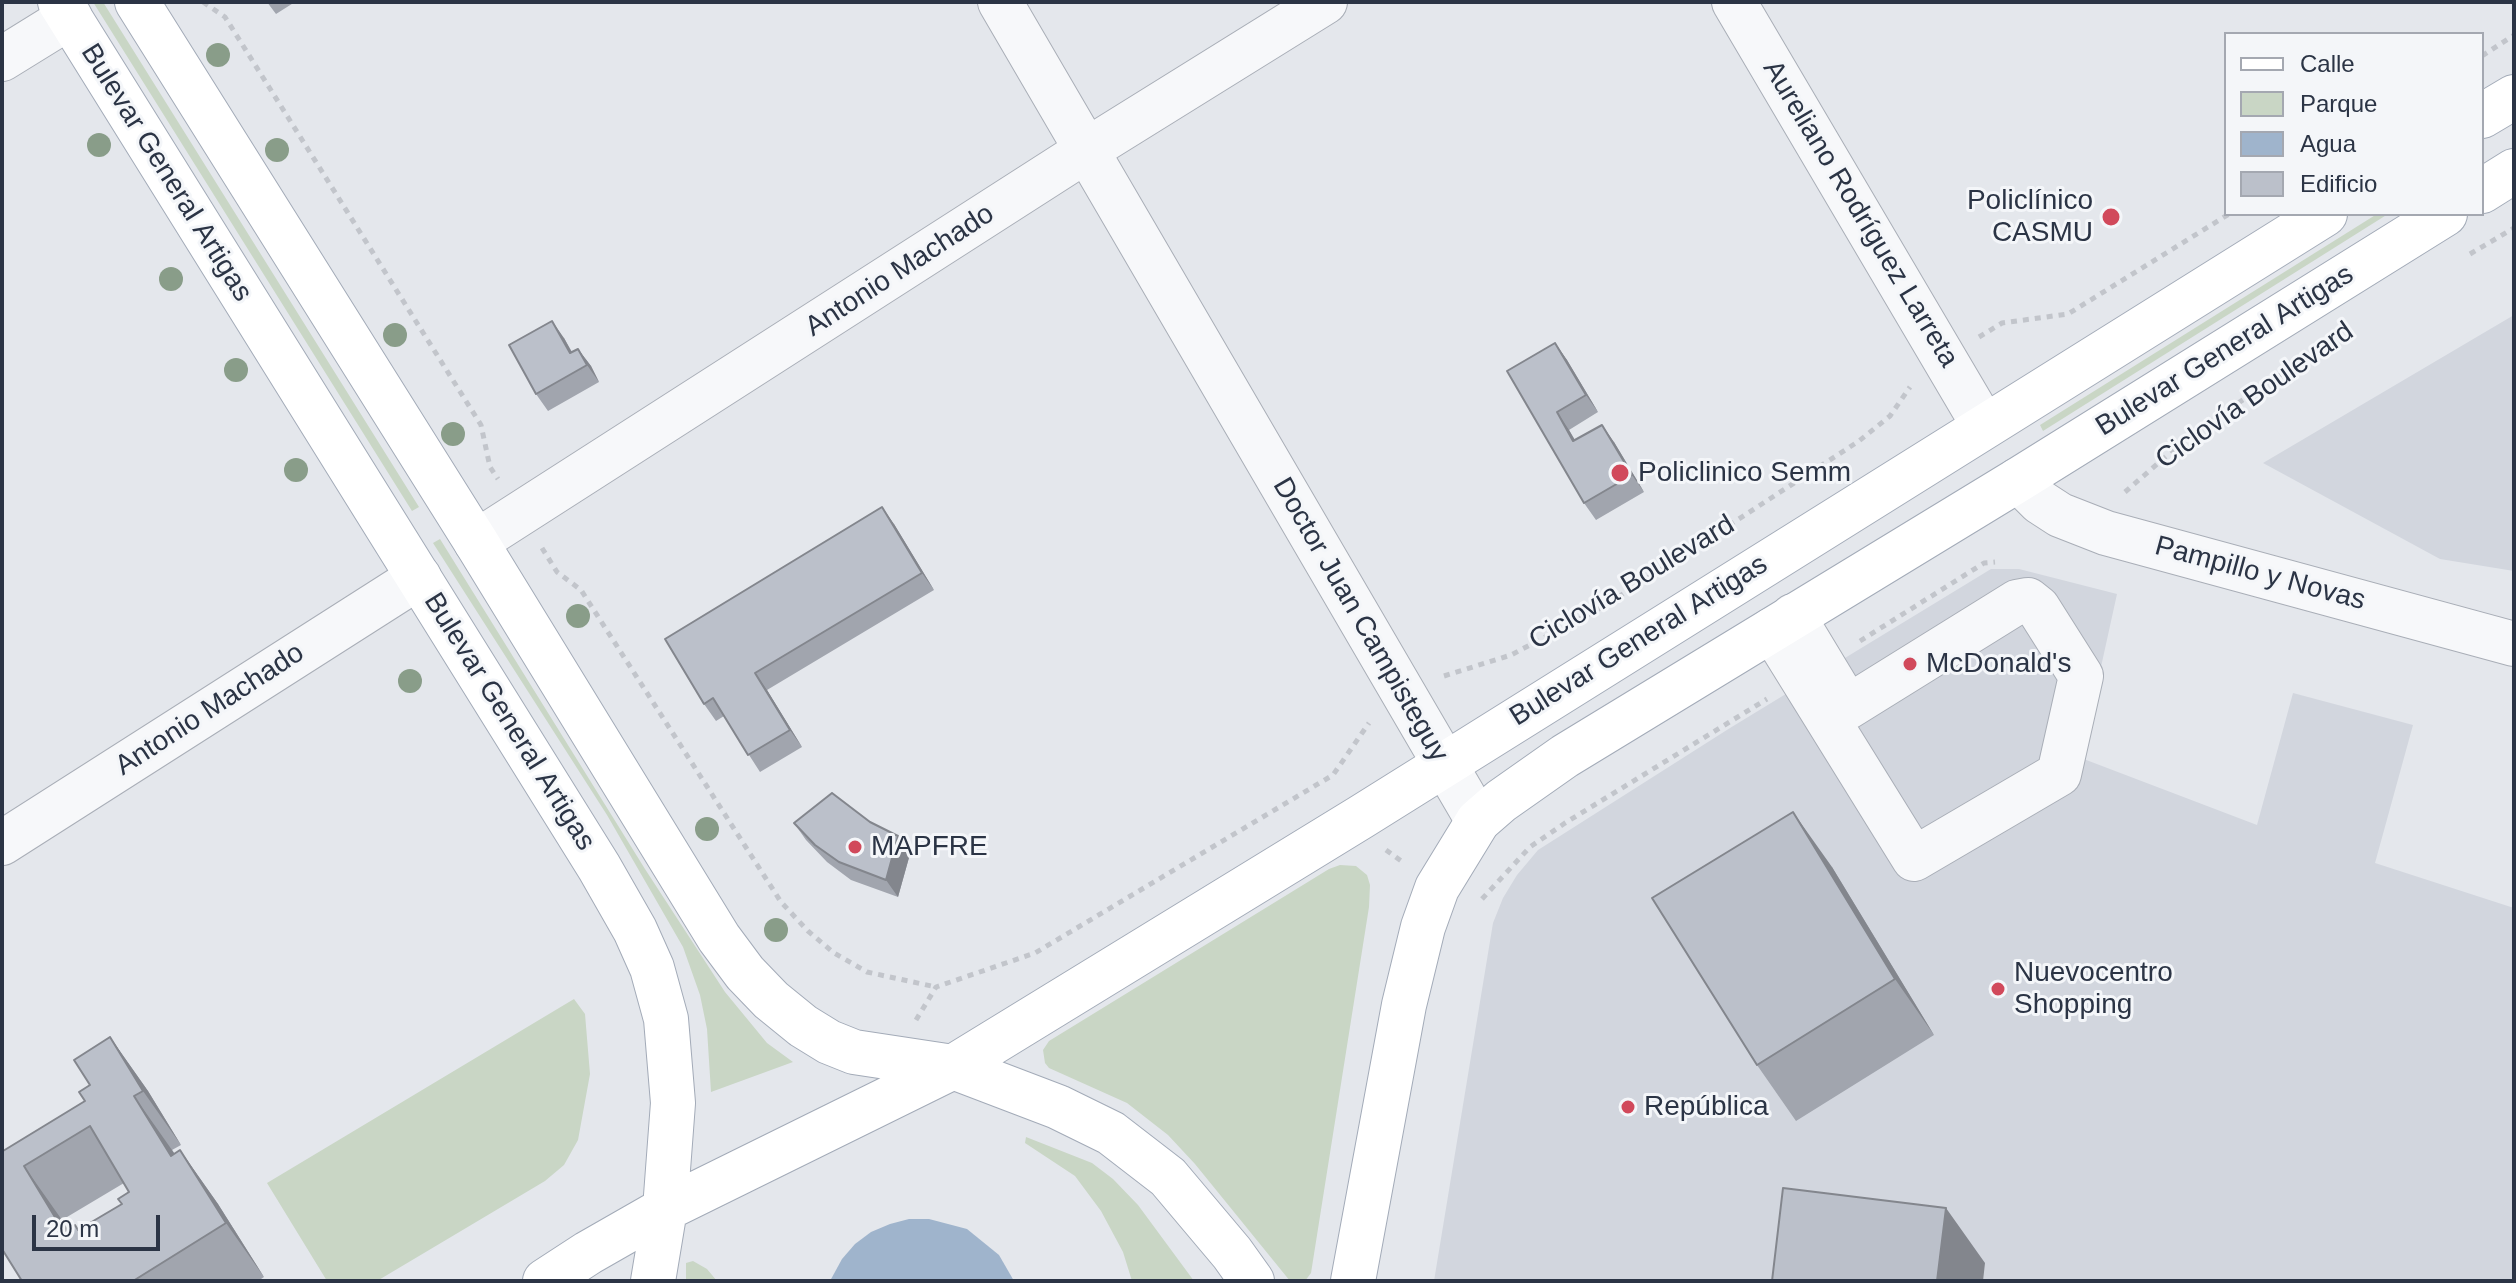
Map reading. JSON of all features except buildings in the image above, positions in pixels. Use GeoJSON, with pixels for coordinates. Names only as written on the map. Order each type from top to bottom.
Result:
{"type":"FeatureCollection","features":[{"type":"Feature","properties":{"kind":"main road"},"geometry":{"type":"LineString","coordinates":[[137,2],[476,542],[719,938],[745,973],[771,1000],[829,1042],[854,1052],[953,1067],[1084,1118],[1138,1152],[1168,1177],[1252,1281]]}},
{"type":"Feature","properties":{"kind":"main road","name":"Bulevar General Artigas"},"geometry":{"type":"LineString","coordinates":[[65,10],[599,867],[635,930],[652,968],[666,1019],[673,1103],[665,1209]]}},
{"type":"Feature","properties":{"kind":"main road"},"geometry":{"type":"LineString","coordinates":[[2484,115],[2514,97]]}},
{"type":"Feature","properties":{"kind":"main road"},"geometry":{"type":"LineString","coordinates":[[2484,190],[2514,171]]}},
{"type":"Feature","properties":{"kind":"main road","name":"Bulevar General Artigas"},"geometry":{"type":"LineString","coordinates":[[665,1209],[953,1067],[2322,216]]}},
{"type":"Feature","properties":{"kind":"main road","name":"Bulevar General Artigas"},"geometry":{"type":"LineString","coordinates":[[1478,821],[1565,756],[2018,480],[2442,216]]}},
{"type":"Feature","properties":{"kind":"main road"},"geometry":{"type":"LineString","coordinates":[[1353,1281],[1404,1005],[1423,927],[1437,888],[1478,821]]}},
{"type":"Feature","properties":{"kind":"main road"},"geometry":{"type":"LineString","coordinates":[[545,1281],[665,1209]]}},
{"type":"Feature","properties":{"kind":"main road"},"geometry":{"type":"LineString","coordinates":[[653,1281],[665,1209]]}},
{"type":"Feature","properties":{"kind":"street","name":"Doctor Juan Campisteguy"},"geometry":{"type":"LineString","coordinates":[[1000,2],[1478,821]]}},
{"type":"Feature","properties":{"kind":"street","name":"Antonio Machado"},"geometry":{"type":"LineString","coordinates":[[476,542],[1087,150],[1325,2]]}},
{"type":"Feature","properties":{"kind":"street","name":"Aureliano Rodríguez Larreta"},"geometry":{"type":"LineString","coordinates":[[1734,2],[1984,426]]}},
{"type":"Feature","properties":{"kind":"street"},"geometry":{"type":"LineString","coordinates":[[2,59],[65,10]]}},
{"type":"Feature","properties":{"kind":"street","name":"Pampillo y Novas"},"geometry":{"type":"LineString","coordinates":[[2018,480],[2040,502],[2060,515],[2106,533],[2514,644]]}},
{"type":"Feature","properties":{"kind":"street","name":"Antonio Machado"},"geometry":{"type":"LineString","coordinates":[[2,843],[419,577]]}},
{"type":"Feature","properties":{"kind":"street"},"geometry":{"type":"LineString","coordinates":[[1782,623],[1812,671],[1914,859],[2059,774],[2081,676],[2038,608],[2028,600],[2017,602],[1848,707],[1812,671]]}},
{"type":"Feature","properties":{"kind":"path"},"geometry":{"type":"LineString","coordinates":[[2484,55],[2514,35]]}},
{"type":"Feature","properties":{"kind":"path","name":"Ciclovía Boulevard"},"geometry":{"type":"LineString","coordinates":[[891,1059],[936,987],[1035,953],[1333,775],[1379,709],[1425,681],[1511,655],[1606,605],[1859,441],[1890,416],[1913,383],[1945,358],[2002,323],[2068,314],[2226,216]]}},
{"type":"Feature","properties":{"kind":"path"},"geometry":{"type":"LineString","coordinates":[[2461,259],[2514,228]]}},
{"type":"Feature","properties":{"kind":"path","name":"Ciclovía Boulevard"},"geometry":{"type":"LineString","coordinates":[[2081,523],[2118,498],[2193,433],[2347,331]]}},
{"type":"Feature","properties":{"kind":"path"},"geometry":{"type":"LineString","coordinates":[[1437,888],[1471,907],[1489,895],[1530,847],[1565,823],[1984,563],[1998,561]]}},
{"type":"Feature","properties":{"kind":"shaded area"},"geometry":{"type":"Polygon","coordinates":[[[2514,315],[2514,571],[2440,559],[2263,463],[2514,315]]]}},
{"type":"Feature","properties":{"kind":"shaded area","name":"Nuevocentro Shopping"},"geometry":{"type":"Polygon","coordinates":[[[1991,569],[2019,569],[2117,594],[2081,758],[2257,825],[2293,693],[2413,725],[2375,863],[2514,908],[2514,1281],[1434,1281],[1493,923],[1517,875],[1538,850],[1730,728],[1991,569]]]}},
{"type":"Feature","properties":{"kind":"green space"},"geometry":{"type":"Polygon","coordinates":[[[93,2],[103,2],[419,507],[412,511],[93,2]]]}},
{"type":"Feature","properties":{"kind":"green space"},"geometry":{"type":"Polygon","coordinates":[[[2374,216],[2385,216],[2043,431],[2040,425],[2374,216]]]}},
{"type":"Feature","properties":{"kind":"green space"},"geometry":{"type":"Polygon","coordinates":[[[440,539],[725,992],[767,1043],[793,1062],[711,1092],[707,1029],[700,995],[683,947],[607,815],[433,543],[440,539]]]}},
{"type":"Feature","properties":{"kind":"green space"},"geometry":{"type":"Polygon","coordinates":[[[1340,865],[1356,866],[1367,875],[1369,907],[1311,1273],[1305,1281],[1290,1281],[1168,1135],[1127,1103],[1049,1068],[1043,1050],[1049,1041],[1340,865]]]}},
{"type":"Feature","properties":{"kind":"green space"},"geometry":{"type":"Polygon","coordinates":[[[574,999],[585,1014],[590,1074],[578,1140],[564,1165],[545,1181],[377,1281],[327,1281],[267,1183],[574,999]]]}},
{"type":"Feature","properties":{"kind":"green space"},"geometry":{"type":"Polygon","coordinates":[[[1026,1137],[1092,1163],[1113,1179],[1138,1205],[1194,1281],[1132,1281],[1123,1252],[1101,1211],[1075,1176],[1025,1143],[1026,1137]]]}},
{"type":"Feature","properties":{"kind":"green space"},"geometry":{"type":"Polygon","coordinates":[[[693,1261],[707,1269],[717,1281],[686,1281],[686,1263],[693,1261]]]}},
{"type":"Feature","properties":{"kind":"water"},"geometry":{"type":"Polygon","coordinates":[[[909,1219],[929,1219],[967,1229],[999,1255],[1014,1281],[830,1281],[855,1244],[871,1232],[909,1219]]]}},
{"type":"Feature","properties":{"kind":"place","name":"Policlínico CASMU"},"geometry":{"type":"Point","coordinates":[2111,217]}},
{"type":"Feature","properties":{"kind":"place","name":"Policlinico Semm"},"geometry":{"type":"Point","coordinates":[1620,473]}},
{"type":"Feature","properties":{"kind":"place","name":"McDonald's"},"geometry":{"type":"Point","coordinates":[1910,664]}},
{"type":"Feature","properties":{"kind":"place","name":"MAPFRE"},"geometry":{"type":"Point","coordinates":[855,847]}},
{"type":"Feature","properties":{"kind":"place","name":"Nuevocentro Shopping"},"geometry":{"type":"Point","coordinates":[1998,989]}},
{"type":"Feature","properties":{"kind":"place","name":"República"},"geometry":{"type":"Point","coordinates":[1628,1107]}}]}
